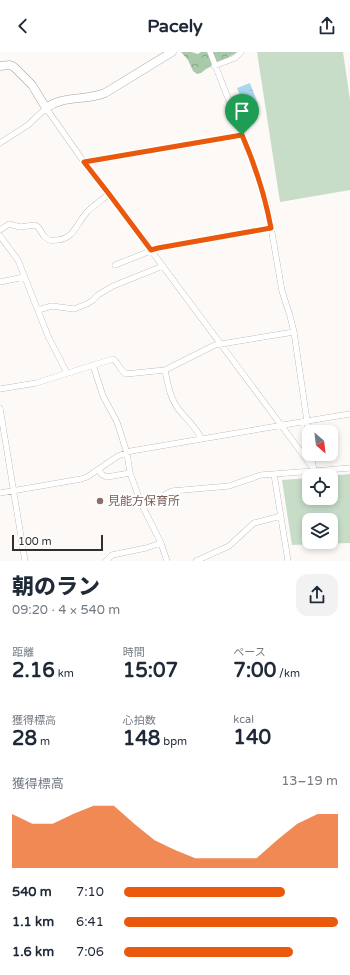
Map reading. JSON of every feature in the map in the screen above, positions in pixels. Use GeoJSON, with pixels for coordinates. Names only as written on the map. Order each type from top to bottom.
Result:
{"type":"FeatureCollection","features":[{"type":"Feature","properties":{"kind":"main road"},"geometry":{"type":"LineString","coordinates":[[0,67],[10,65],[14,67],[32,85],[46,108],[53,103],[62,100],[96,96],[105,93],[172,52]]}},
{"type":"Feature","properties":{"kind":"street"},"geometry":{"type":"LineString","coordinates":[[210,52],[214,66],[251,157],[267,204],[282,290],[294,332],[308,425]]}},
{"type":"Feature","properties":{"kind":"street"},"geometry":{"type":"LineString","coordinates":[[214,66],[235,58],[241,52]]}},
{"type":"Feature","properties":{"kind":"street"},"geometry":{"type":"LineString","coordinates":[[0,143],[28,125],[46,108],[84,162],[163,266],[312,469]]}},
{"type":"Feature","properties":{"kind":"street"},"geometry":{"type":"LineString","coordinates":[[84,162],[242,135]]}},
{"type":"Feature","properties":{"kind":"street"},"geometry":{"type":"LineString","coordinates":[[0,230],[9,224],[20,227],[35,225],[38,226],[48,240],[63,238],[74,232],[87,213],[109,194]]}},
{"type":"Feature","properties":{"kind":"street"},"geometry":{"type":"LineString","coordinates":[[115,265],[158,248],[271,228]]}},
{"type":"Feature","properties":{"kind":"street"},"geometry":{"type":"LineString","coordinates":[[0,236],[18,260],[48,336],[67,372]]}},
{"type":"Feature","properties":{"kind":"street"},"geometry":{"type":"LineString","coordinates":[[38,310],[52,306],[74,309],[87,304],[113,286],[163,266]]}},
{"type":"Feature","properties":{"kind":"street"},"geometry":{"type":"LineString","coordinates":[[0,282],[24,277]]}},
{"type":"Feature","properties":{"kind":"street"},"geometry":{"type":"LineString","coordinates":[[0,389],[36,383],[67,372],[113,359],[117,361],[122,372],[126,374],[165,370],[220,344],[294,332]]}},
{"type":"Feature","properties":{"kind":"street"},"geometry":{"type":"LineString","coordinates":[[93,365],[103,396],[117,422],[127,453],[130,473],[141,502],[168,561]]}},
{"type":"Feature","properties":{"kind":"street"},"geometry":{"type":"LineString","coordinates":[[165,370],[169,392],[172,398],[179,410],[195,426],[201,438]]}},
{"type":"Feature","properties":{"kind":"street"},"geometry":{"type":"LineString","coordinates":[[0,408],[25,561]]}},
{"type":"Feature","properties":{"kind":"street"},"geometry":{"type":"LineString","coordinates":[[0,493],[81,479],[87,477],[118,456],[127,453],[201,438],[350,414]]}},
{"type":"Feature","properties":{"kind":"street"},"geometry":{"type":"LineString","coordinates":[[332,469],[350,468]]}},
{"type":"Feature","properties":{"kind":"street"},"geometry":{"type":"LineString","coordinates":[[99,469],[101,474],[107,477],[130,473]]}},
{"type":"Feature","properties":{"kind":"street"},"geometry":{"type":"LineString","coordinates":[[141,502],[159,498],[172,491],[229,486],[261,475],[302,471]]}},
{"type":"Feature","properties":{"kind":"street"},"geometry":{"type":"LineString","coordinates":[[274,474],[288,561]]}},
{"type":"Feature","properties":{"kind":"street"},"geometry":{"type":"LineString","coordinates":[[196,561],[229,546],[254,523],[281,516]]}},
{"type":"Feature","properties":{"kind":"street"},"geometry":{"type":"LineString","coordinates":[[106,561],[112,555],[161,543]]}},
{"type":"Feature","properties":{"kind":"green space"},"geometry":{"type":"Polygon","coordinates":[[[181,52],[198,54],[201,52],[238,52],[197,74],[193,71],[188,60],[181,52]]]}},
{"type":"Feature","properties":{"kind":"green space"},"geometry":{"type":"Polygon","coordinates":[[[257,52],[343,52],[350,100],[350,190],[280,202],[257,52]]]}},
{"type":"Feature","properties":{"kind":"green space"},"geometry":{"type":"Polygon","coordinates":[[[350,474],[350,543],[338,543],[338,513],[302,513],[302,545],[292,545],[282,480],[302,479],[302,505],[338,505],[338,475],[350,474]]]}},
{"type":"Feature","properties":{"kind":"water"},"geometry":{"type":"Polygon","coordinates":[[[250,83],[258,104],[246,110],[237,88],[250,83]]]}},
{"type":"Feature","properties":{"kind":"place","name":"見能方保育所"},"geometry":{"type":"Point","coordinates":[100,501]}},
{"type":"Feature","properties":{"kind":"route"},"geometry":{"type":"LineString","coordinates":[[242,135],[267,204],[271,228],[151,250],[84,162],[209,142],[242,135]]}}]}
